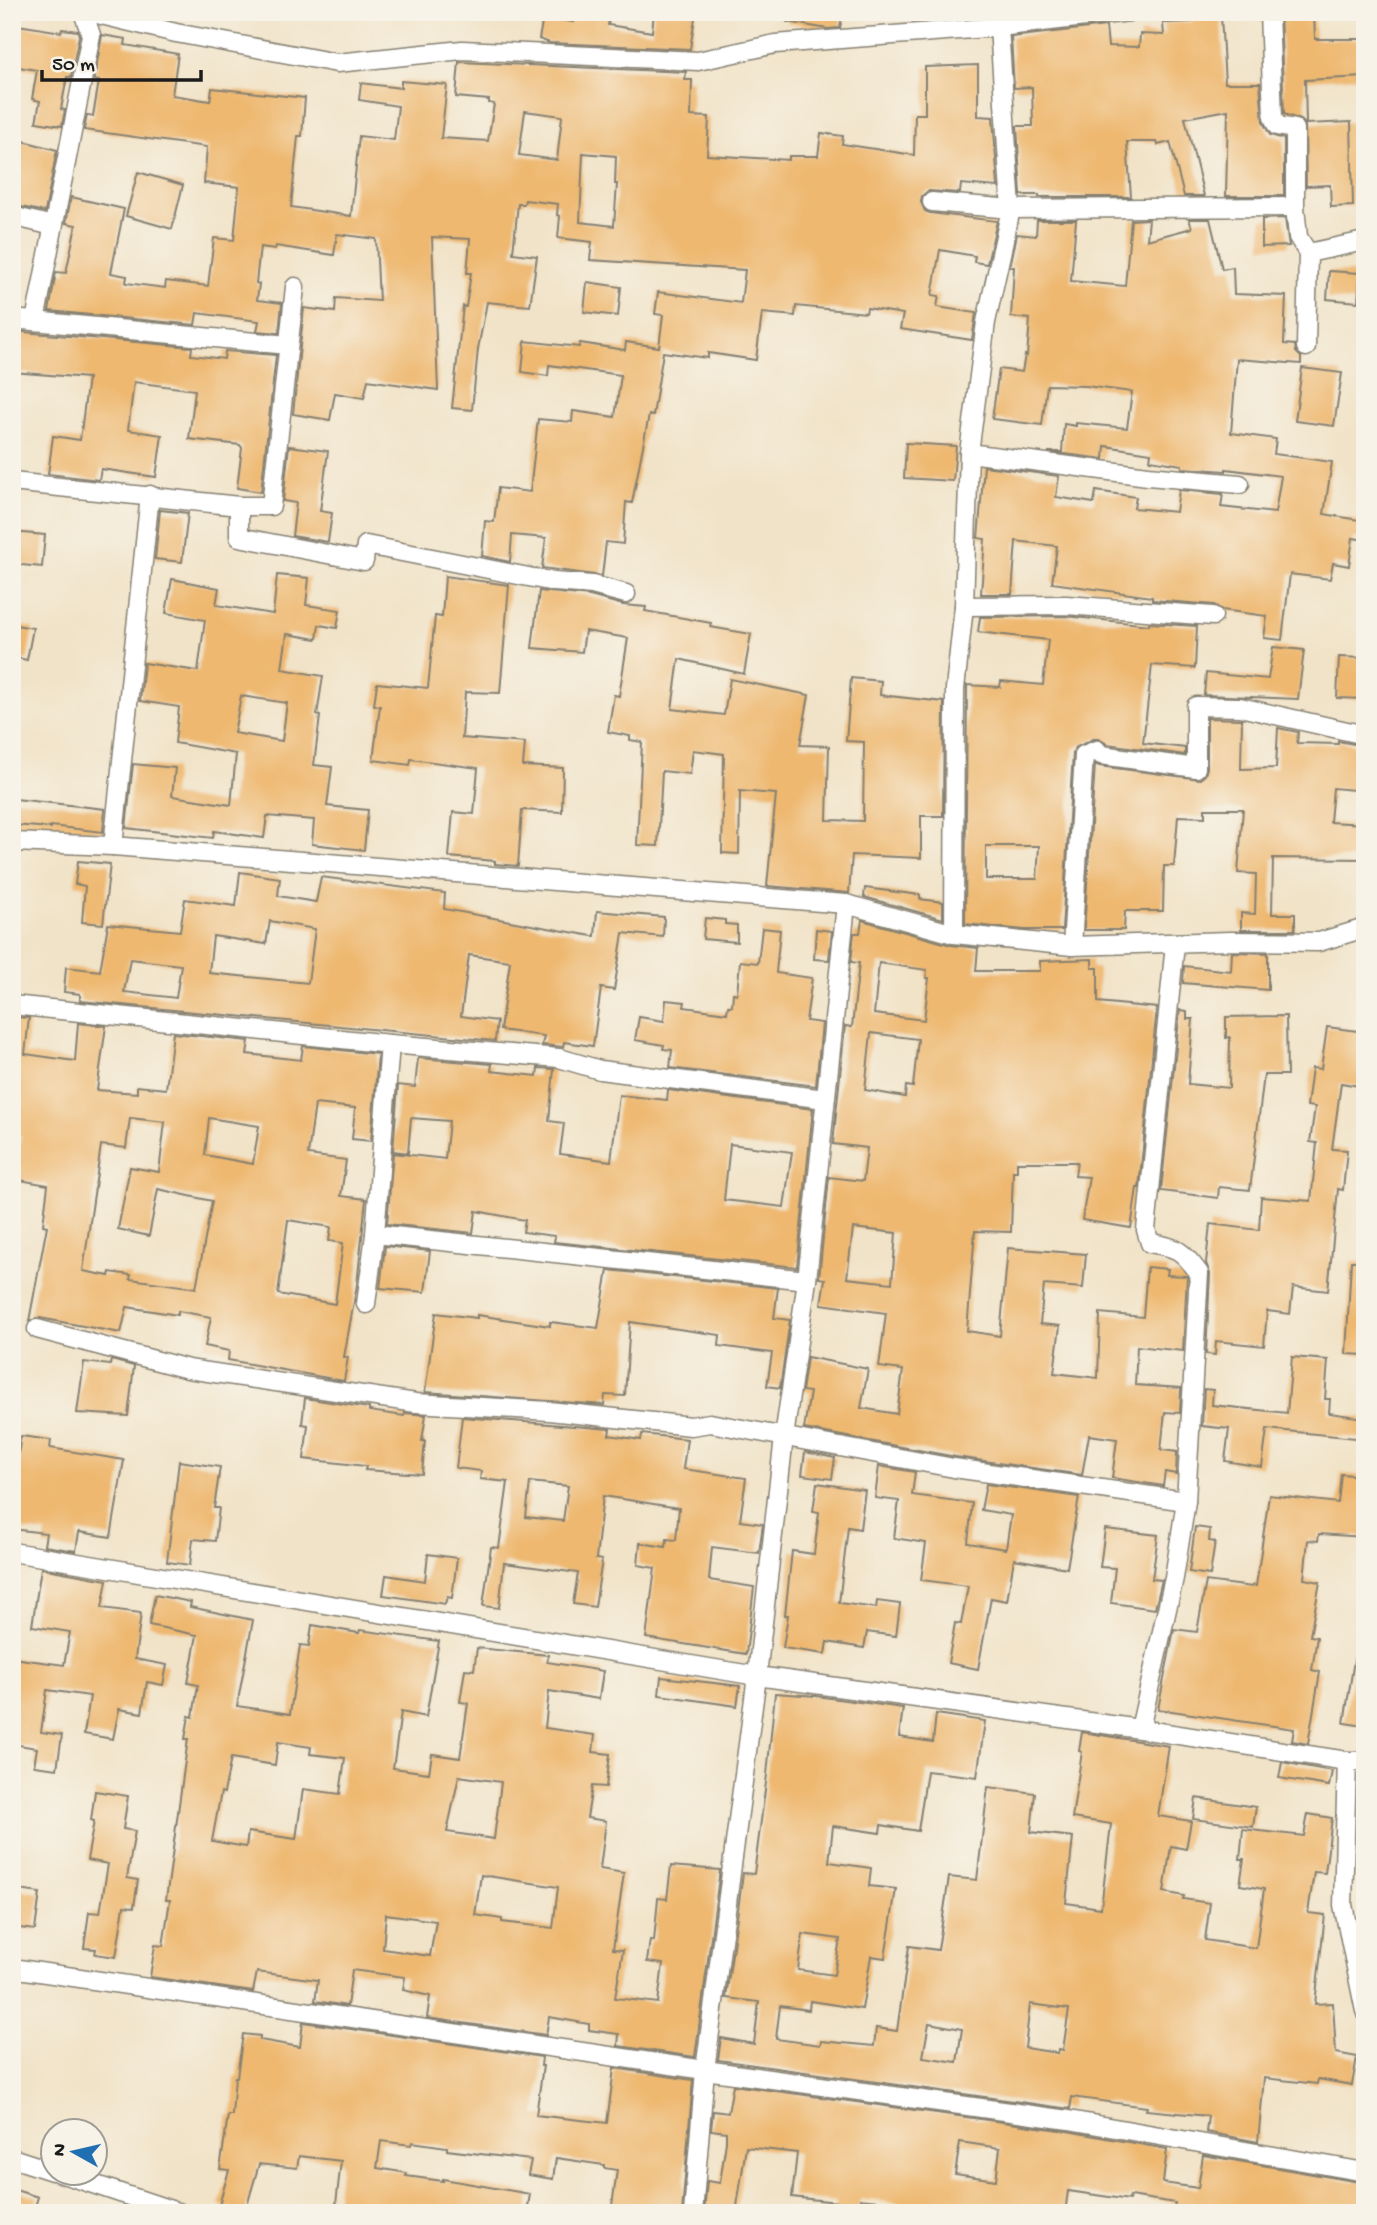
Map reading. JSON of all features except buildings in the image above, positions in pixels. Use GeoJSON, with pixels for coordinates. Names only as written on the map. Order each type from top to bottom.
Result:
{"type":"FeatureCollection","features":[{"type":"Feature","properties":{"kind":"street"},"geometry":{"type":"LineString","coordinates":[[34,321],[91,35],[83,12]]}},
{"type":"Feature","properties":{"kind":"street"},"geometry":{"type":"LineString","coordinates":[[89,12],[176,33],[337,63],[462,50],[698,61],[775,44],[999,20],[1129,12]]}},
{"type":"Feature","properties":{"kind":"street"},"geometry":{"type":"LineString","coordinates":[[1269,12],[1273,117],[1277,126],[1295,129],[1295,208],[1298,237],[1308,253],[1306,347]]}},
{"type":"Feature","properties":{"kind":"street"},"geometry":{"type":"LineString","coordinates":[[954,934],[955,689],[964,606],[969,453],[986,321],[1011,209],[999,20]]}},
{"type":"Feature","properties":{"kind":"street"},"geometry":{"type":"LineString","coordinates":[[932,202],[1011,209],[1295,208]]}},
{"type":"Feature","properties":{"kind":"street"},"geometry":{"type":"LineString","coordinates":[[12,216],[53,226]]}},
{"type":"Feature","properties":{"kind":"street"},"geometry":{"type":"LineString","coordinates":[[1308,253],[1365,241]]}},
{"type":"Feature","properties":{"kind":"street"},"geometry":{"type":"LineString","coordinates":[[12,482],[239,506],[271,506],[295,287]]}},
{"type":"Feature","properties":{"kind":"street"},"geometry":{"type":"LineString","coordinates":[[12,319],[288,345]]}},
{"type":"Feature","properties":{"kind":"street"},"geometry":{"type":"LineString","coordinates":[[969,453],[1148,476],[1240,484]]}},
{"type":"Feature","properties":{"kind":"street"},"geometry":{"type":"LineString","coordinates":[[113,846],[150,495]]}},
{"type":"Feature","properties":{"kind":"street"},"geometry":{"type":"LineString","coordinates":[[239,506],[239,537],[363,561],[366,545],[554,582],[592,585],[626,594]]}},
{"type":"Feature","properties":{"kind":"street"},"geometry":{"type":"LineString","coordinates":[[964,606],[1066,605],[1213,615]]}},
{"type":"Feature","properties":{"kind":"street"},"geometry":{"type":"LineString","coordinates":[[1072,946],[1084,755],[1097,750],[1101,755],[1196,768],[1196,706],[1240,707],[1365,734]]}},
{"type":"Feature","properties":{"kind":"street"},"geometry":{"type":"LineString","coordinates":[[12,842],[113,846],[846,904],[954,934],[1072,946],[1230,941],[1319,942],[1365,928]]}},
{"type":"Feature","properties":{"kind":"street"},"geometry":{"type":"LineString","coordinates":[[693,2213],[705,2070],[757,1676],[784,1437],[807,1280],[846,904]]}},
{"type":"Feature","properties":{"kind":"street"},"geometry":{"type":"LineString","coordinates":[[1140,1729],[1174,1577],[1186,1501],[1199,1273],[1184,1253],[1171,1246],[1150,1243],[1146,1230],[1175,944]]}},
{"type":"Feature","properties":{"kind":"street"},"geometry":{"type":"LineString","coordinates":[[12,1005],[390,1044],[559,1058],[600,1070],[825,1099]]}},
{"type":"Feature","properties":{"kind":"street"},"geometry":{"type":"LineString","coordinates":[[366,1304],[375,1234],[390,1044]]}},
{"type":"Feature","properties":{"kind":"street"},"geometry":{"type":"LineString","coordinates":[[375,1234],[807,1280]]}},
{"type":"Feature","properties":{"kind":"street"},"geometry":{"type":"LineString","coordinates":[[37,1329],[188,1369],[416,1403],[549,1411],[691,1426],[710,1423],[979,1472],[1186,1501]]}},
{"type":"Feature","properties":{"kind":"street"},"geometry":{"type":"LineString","coordinates":[[12,1552],[757,1676],[1356,1761],[1343,1905],[1365,2011]]}},
{"type":"Feature","properties":{"kind":"street"},"geometry":{"type":"LineString","coordinates":[[12,1968],[705,2070],[1069,2120],[1365,2172]]}},
{"type":"Feature","properties":{"kind":"street"},"geometry":{"type":"LineString","coordinates":[[12,2158],[38,2166]]}},
{"type":"Feature","properties":{"kind":"street"},"geometry":{"type":"LineString","coordinates":[[98,2186],[180,2213]]}}]}
